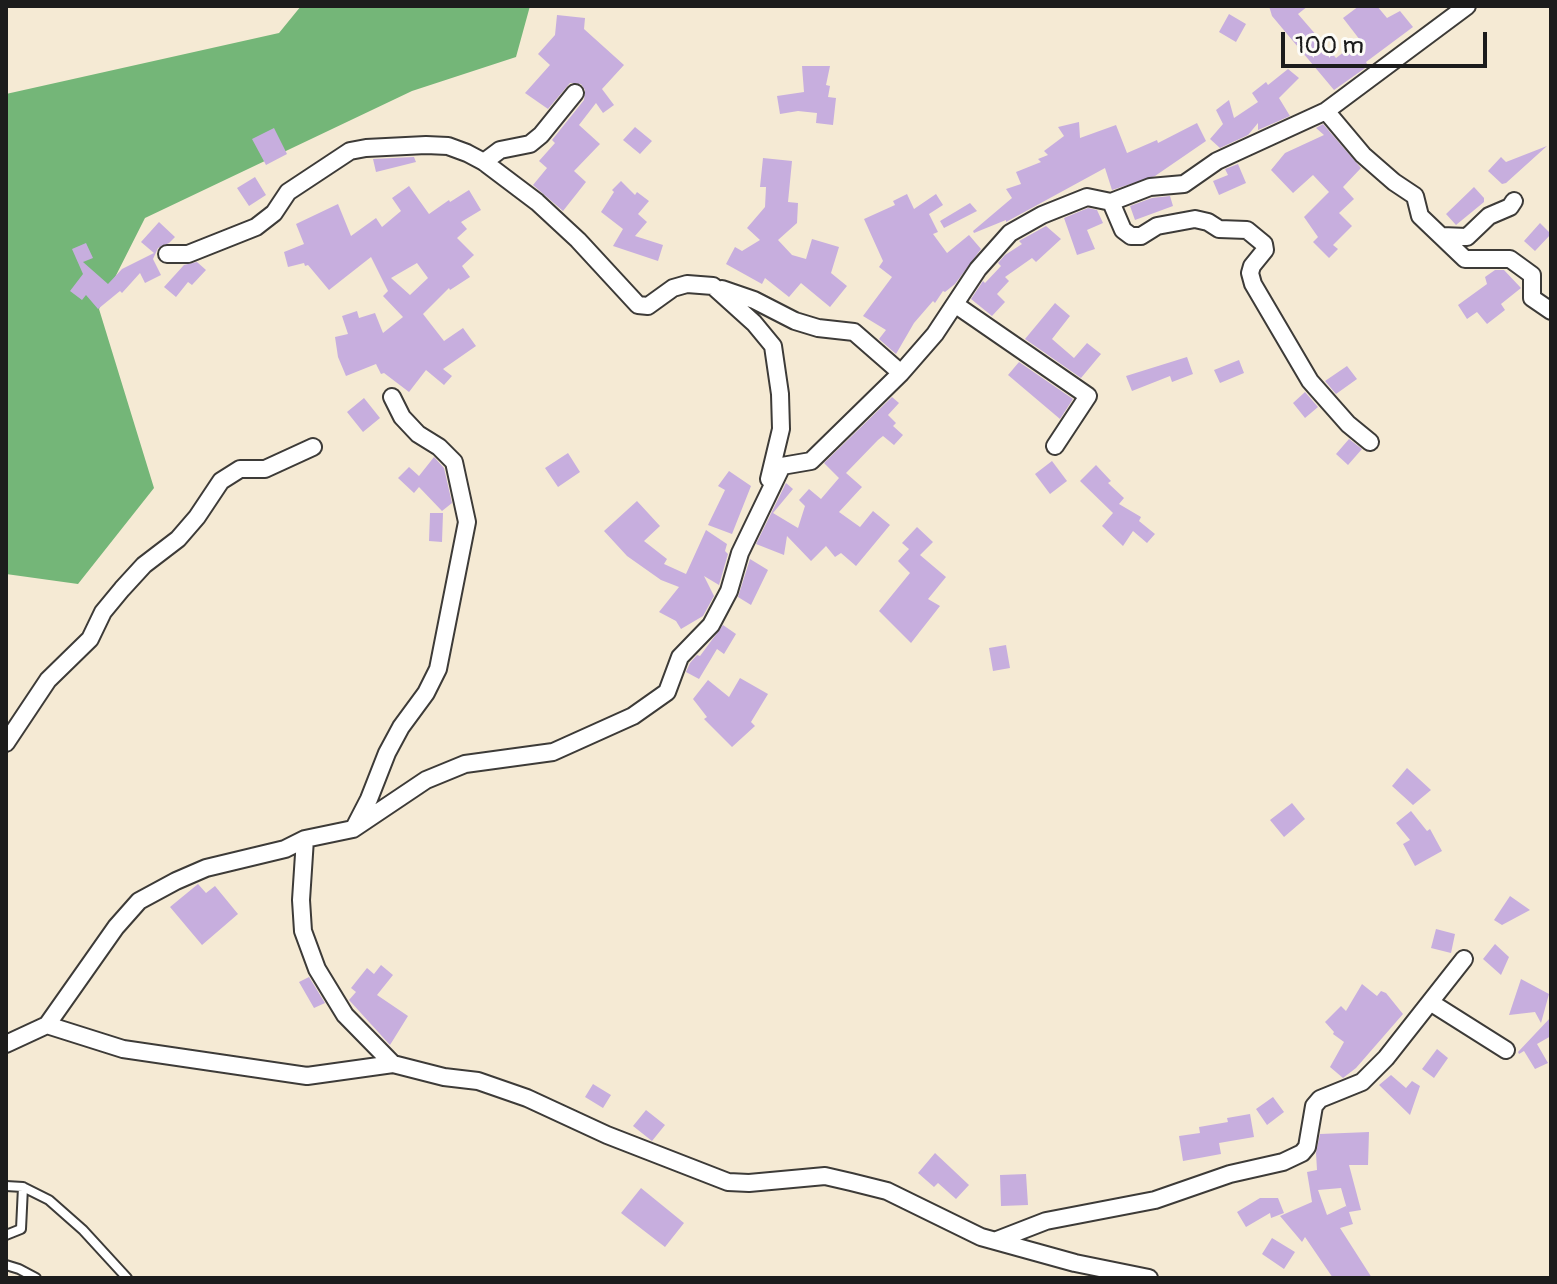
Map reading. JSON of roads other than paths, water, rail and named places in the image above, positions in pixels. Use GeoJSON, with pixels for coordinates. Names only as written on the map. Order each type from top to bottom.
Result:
{"type":"FeatureCollection","features":[{"type":"Feature","properties":{"kind":"street"},"geometry":{"type":"LineString","coordinates":[[6,1044],[47,1025],[74,990],[92,958],[139,901],[206,868],[285,849],[305,839],[353,829],[426,780],[465,764],[553,752],[633,716],[667,692],[680,657],[711,625],[729,591],[740,553],[782,466],[811,461],[901,373],[935,334],[978,269],[1010,233],[1042,215],[1087,197],[1111,202],[1150,187],[1184,184],[1217,161],[1326,111],[1467,6]]}},
{"type":"Feature","properties":{"kind":"street"},"geometry":{"type":"LineString","coordinates":[[484,162],[500,150],[530,144],[575,93]]}},
{"type":"Feature","properties":{"kind":"street"},"geometry":{"type":"LineString","coordinates":[[1326,111],[1363,155],[1415,196],[1420,216],[1465,259],[1510,259],[1532,275],[1532,298],[1551,311]]}},
{"type":"Feature","properties":{"kind":"street"},"geometry":{"type":"LineString","coordinates":[[167,254],[188,254],[256,227],[274,213],[288,192],[350,151],[448,146],[484,162],[537,202],[578,240],[638,305],[648,306],[673,288],[687,284],[713,286],[754,300],[795,321],[818,328],[854,332],[901,373]]}},
{"type":"Feature","properties":{"kind":"street"},"geometry":{"type":"LineString","coordinates":[[1442,236],[1467,237],[1489,216],[1510,207],[1514,201]]}},
{"type":"Feature","properties":{"kind":"street"},"geometry":{"type":"LineString","coordinates":[[1111,202],[1123,230],[1131,236],[1141,236],[1157,226],[1195,219],[1219,229],[1247,230],[1264,244],[1265,250],[1250,273],[1253,284],[1310,381],[1348,424],[1370,442]]}},
{"type":"Feature","properties":{"kind":"street"},"geometry":{"type":"LineString","coordinates":[[713,286],[754,323],[773,346],[781,429],[762,503]]}},
{"type":"Feature","properties":{"kind":"street"},"geometry":{"type":"LineString","coordinates":[[956,305],[1088,396],[1055,446]]}},
{"type":"Feature","properties":{"kind":"street"},"geometry":{"type":"LineString","coordinates":[[353,829],[387,753],[438,669],[467,522],[454,462],[439,447],[418,434],[402,417],[392,397]]}},
{"type":"Feature","properties":{"kind":"street"},"geometry":{"type":"LineString","coordinates":[[6,743],[48,680],[90,639],[103,612],[144,565],[178,539],[221,481],[240,469],[265,469],[313,447]]}},
{"type":"Feature","properties":{"kind":"street"},"geometry":{"type":"LineString","coordinates":[[305,839],[301,900],[303,931],[317,969],[345,1015],[393,1064]]}},
{"type":"Feature","properties":{"kind":"street"},"geometry":{"type":"LineString","coordinates":[[997,1240],[1046,1221],[1155,1200],[1230,1174],[1296,1157],[1307,1147],[1314,1106],[1320,1099],[1362,1082],[1386,1058],[1464,959]]}},
{"type":"Feature","properties":{"kind":"street"},"geometry":{"type":"LineString","coordinates":[[1430,1002],[1506,1050]]}},
{"type":"Feature","properties":{"kind":"street"},"geometry":{"type":"LineString","coordinates":[[47,1025],[123,1049],[307,1076],[393,1064],[444,1077],[478,1081],[558,1110],[607,1135],[728,1182],[825,1176],[887,1191],[981,1237],[1075,1263],[1149,1278]]}},
{"type":"Feature","properties":{"kind":"lane"},"geometry":{"type":"LineString","coordinates":[[6,1186],[23,1187],[49,1200],[83,1230],[127,1278]]}},
{"type":"Feature","properties":{"kind":"lane"},"geometry":{"type":"LineString","coordinates":[[6,1235],[21,1229],[23,1187]]}},
{"type":"Feature","properties":{"kind":"lane"},"geometry":{"type":"LineString","coordinates":[[6,1265],[36,1278]]}}]}
